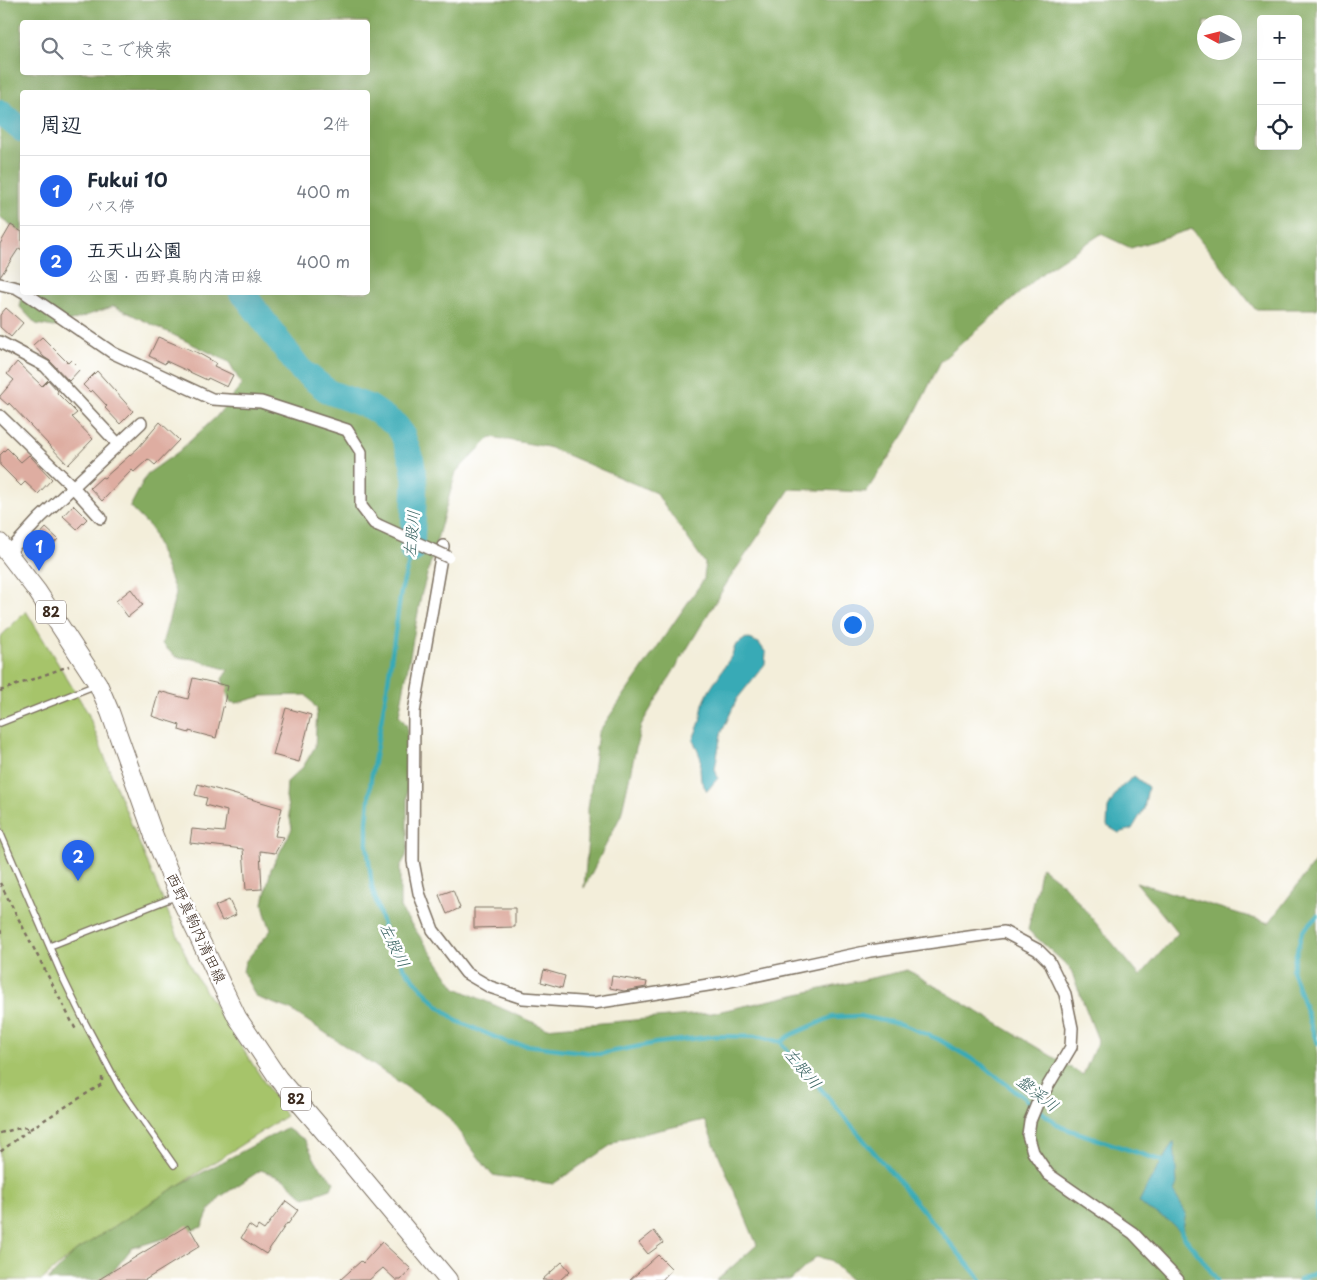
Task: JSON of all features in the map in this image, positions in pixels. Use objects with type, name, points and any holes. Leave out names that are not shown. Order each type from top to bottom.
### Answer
[{"type":"main road","name":"西野真駒内清田線","points":[[4,548],[37,591],[98,684],[110,712],[154,836],[179,896],[237,1017],[278,1078],[448,1280]]},
{"type":"street","points":[[0,284],[20,289]]},
{"type":"street","points":[[28,295],[113,353],[212,399],[261,402],[347,430],[361,452],[361,506],[374,523],[446,552],[414,712],[413,861],[419,893],[433,930],[466,973],[490,987],[523,998],[594,1003],[721,983],[870,951],[1004,932],[1038,950],[1049,961],[1065,994],[1072,1028],[1071,1047],[1037,1104],[1030,1122],[1028,1135],[1033,1152],[1048,1174],[1133,1233],[1178,1280]]},
{"type":"street","points":[[0,342],[45,366],[118,444]]},
{"type":"street","points":[[0,416],[73,487],[101,518]]},
{"type":"street","points":[[4,548],[40,518],[141,422]]},
{"type":"lane","points":[[0,724],[98,684]]},
{"type":"lane","points":[[0,832],[63,978],[82,1017],[120,1088],[174,1164]]},
{"type":"lane","points":[[50,946],[179,896]]},
{"type":"path","points":[[0,691],[69,666]]},
{"type":"path","points":[[0,883],[76,1030]]},
{"type":"path","points":[[0,1152],[30,1129],[102,1084],[103,1077],[98,1069]]},
{"type":"path","points":[[0,1133],[22,1127],[30,1129]]},
{"type":"green space","points":[[0,0],[1317,0],[1317,309],[1255,309],[1192,229],[1131,248],[1101,234],[1046,270],[941,361],[907,430],[866,492],[790,489],[728,581],[641,725],[621,815],[584,888],[588,839],[588,809],[598,733],[704,579],[705,563],[656,493],[548,447],[491,437],[456,472],[421,596],[399,715],[407,726],[408,845],[406,856],[400,867],[400,908],[456,988],[546,1028],[712,1013],[908,970],[1083,1075],[1098,1040],[1070,968],[1028,930],[1041,867],[1064,885],[1140,976],[1178,933],[1136,882],[1269,923],[1317,859],[1317,1280],[851,1280],[830,1260],[816,1257],[791,1280],[717,1280],[757,1245],[704,1120],[620,1139],[553,1184],[492,1175],[444,1112],[291,1010],[256,997],[243,972],[245,962],[271,930],[263,903],[271,869],[292,829],[286,797],[287,782],[303,767],[315,747],[317,709],[306,695],[263,696],[237,703],[230,702],[222,679],[228,670],[194,659],[176,657],[162,644],[176,594],[151,528],[130,507],[147,474],[178,452],[216,417],[242,385],[229,362],[114,306],[54,327],[36,324],[20,307],[22,295],[370,295],[370,90],[20,90],[20,232],[0,217]]},
{"type":"green space","points":[[26,611],[88,713],[118,792],[192,970],[286,1116],[76,1251],[42,1280],[0,1280],[0,637]]},
{"type":"green space","points":[[286,1128],[305,1140],[316,1162],[334,1182],[331,1189],[305,1198],[285,1180],[261,1170],[220,1197],[209,1211],[202,1227],[132,1248],[106,1280],[48,1280],[76,1251],[177,1186]]},
{"type":"water","points":[[746,638],[759,643],[766,653],[765,664],[737,699],[721,734],[715,769],[718,778],[707,791],[701,781],[701,759],[693,739],[700,722],[703,704],[709,691],[732,655],[735,646]]},
{"type":"water","points":[[1134,776],[1148,787],[1144,809],[1132,829],[1119,833],[1107,826],[1108,808],[1118,790]]},
{"type":"water","points":[[1174,1141],[1177,1183],[1174,1193],[1186,1213],[1182,1234],[1168,1220],[1148,1210],[1139,1202]]},
{"type":"building","points":[[11,225],[20,231],[20,249],[0,277],[0,244]]},
{"type":"building","points":[[6,308],[23,323],[11,337],[0,327],[0,315]]},
{"type":"building","points":[[42,337],[68,363],[71,360],[80,369],[69,381],[33,345]]},
{"type":"building","points":[[158,337],[196,352],[216,363],[214,366],[233,375],[227,387],[166,361],[165,364],[149,356]]},
{"type":"building","points":[[17,362],[42,386],[48,380],[58,391],[57,393],[77,413],[72,417],[93,439],[68,465],[9,403],[8,405],[0,398],[14,380],[7,374]]},
{"type":"building","points":[[97,371],[133,411],[120,424],[92,390],[90,392],[83,385]]},
{"type":"building","points":[[160,422],[179,440],[155,465],[148,459],[134,472],[132,470],[102,501],[90,488],[138,448]]},
{"type":"building","points":[[7,448],[21,462],[29,455],[52,479],[38,494],[25,482],[21,486],[0,465],[0,455]]},
{"type":"building","points":[[73,505],[87,519],[77,529],[63,516]]},
{"type":"building","points":[[46,528],[58,539],[48,550],[36,539]]},
{"type":"building","points":[[131,589],[143,605],[128,617],[116,601]]},
{"type":"building","points":[[193,678],[228,686],[216,738],[179,730],[180,725],[152,716],[159,691],[188,699]]},
{"type":"building","points":[[286,708],[311,715],[299,762],[273,755]]},
{"type":"building","points":[[198,784],[282,808],[275,836],[284,837],[275,853],[260,851],[262,889],[246,890],[243,849],[190,843],[192,829],[224,832],[227,811],[205,805],[207,798],[195,795]]},
{"type":"building","points":[[453,890],[460,908],[447,914],[439,895]]},
{"type":"building","points":[[229,900],[236,915],[222,921],[215,906]]},
{"type":"building","points":[[474,908],[515,908],[515,927],[474,928]]},
{"type":"building","points":[[544,970],[565,976],[562,988],[541,982]]},
{"type":"building","points":[[612,976],[647,982],[646,987],[624,991],[610,988]]},
{"type":"building","points":[[286,1201],[298,1210],[266,1254],[241,1238],[249,1225],[256,1230],[258,1226],[264,1230]]},
{"type":"building","points":[[188,1225],[200,1246],[145,1280],[98,1280]]},
{"type":"building","points":[[654,1231],[663,1243],[648,1254],[639,1243]]},
{"type":"building","points":[[382,1242],[411,1269],[401,1280],[396,1280],[383,1268],[369,1280],[340,1280],[361,1261],[363,1263]]},
{"type":"building","points":[[658,1255],[672,1269],[662,1280],[630,1280]]},
{"type":"building","points":[[562,1262],[570,1271],[560,1280],[542,1280]]},
{"type":"waterway","name":"左股川","points":[[0,112],[20,128]]},
{"type":"waterway","name":"左股川","points":[[244,295],[300,369],[329,392],[370,407],[396,425],[402,433],[412,461],[415,480],[412,551]]},
{"type":"waterway","name":"左股川","points":[[412,551],[401,591],[371,779],[367,822],[367,845],[372,887],[386,935],[404,968],[436,1004],[457,1021],[509,1043],[600,1054],[656,1043],[716,1036],[761,1037],[781,1042],[795,1061],[816,1083],[981,1280]]},
{"type":"waterway","name":"盤渓川","points":[[1317,916],[1302,932],[1292,970],[1317,1043]]},
{"type":"waterway","name":"盤渓川","points":[[781,1042],[791,1035],[832,1017],[859,1016],[901,1024],[938,1039],[982,1065],[1061,1127],[1162,1161],[1163,1167]]},
{"type":"waterway","name":"盤渓川","points":[[1300,1280],[1317,1272],[1317,1191]]},
{"type":"waterway","name":"盤渓川","points":[[1181,1230],[1182,1234],[1217,1280]]},
{"type":"place","name":"Fukui 10","points":[[39,571]]},
{"type":"place","name":"五天山公園","points":[[78,881]]}]
